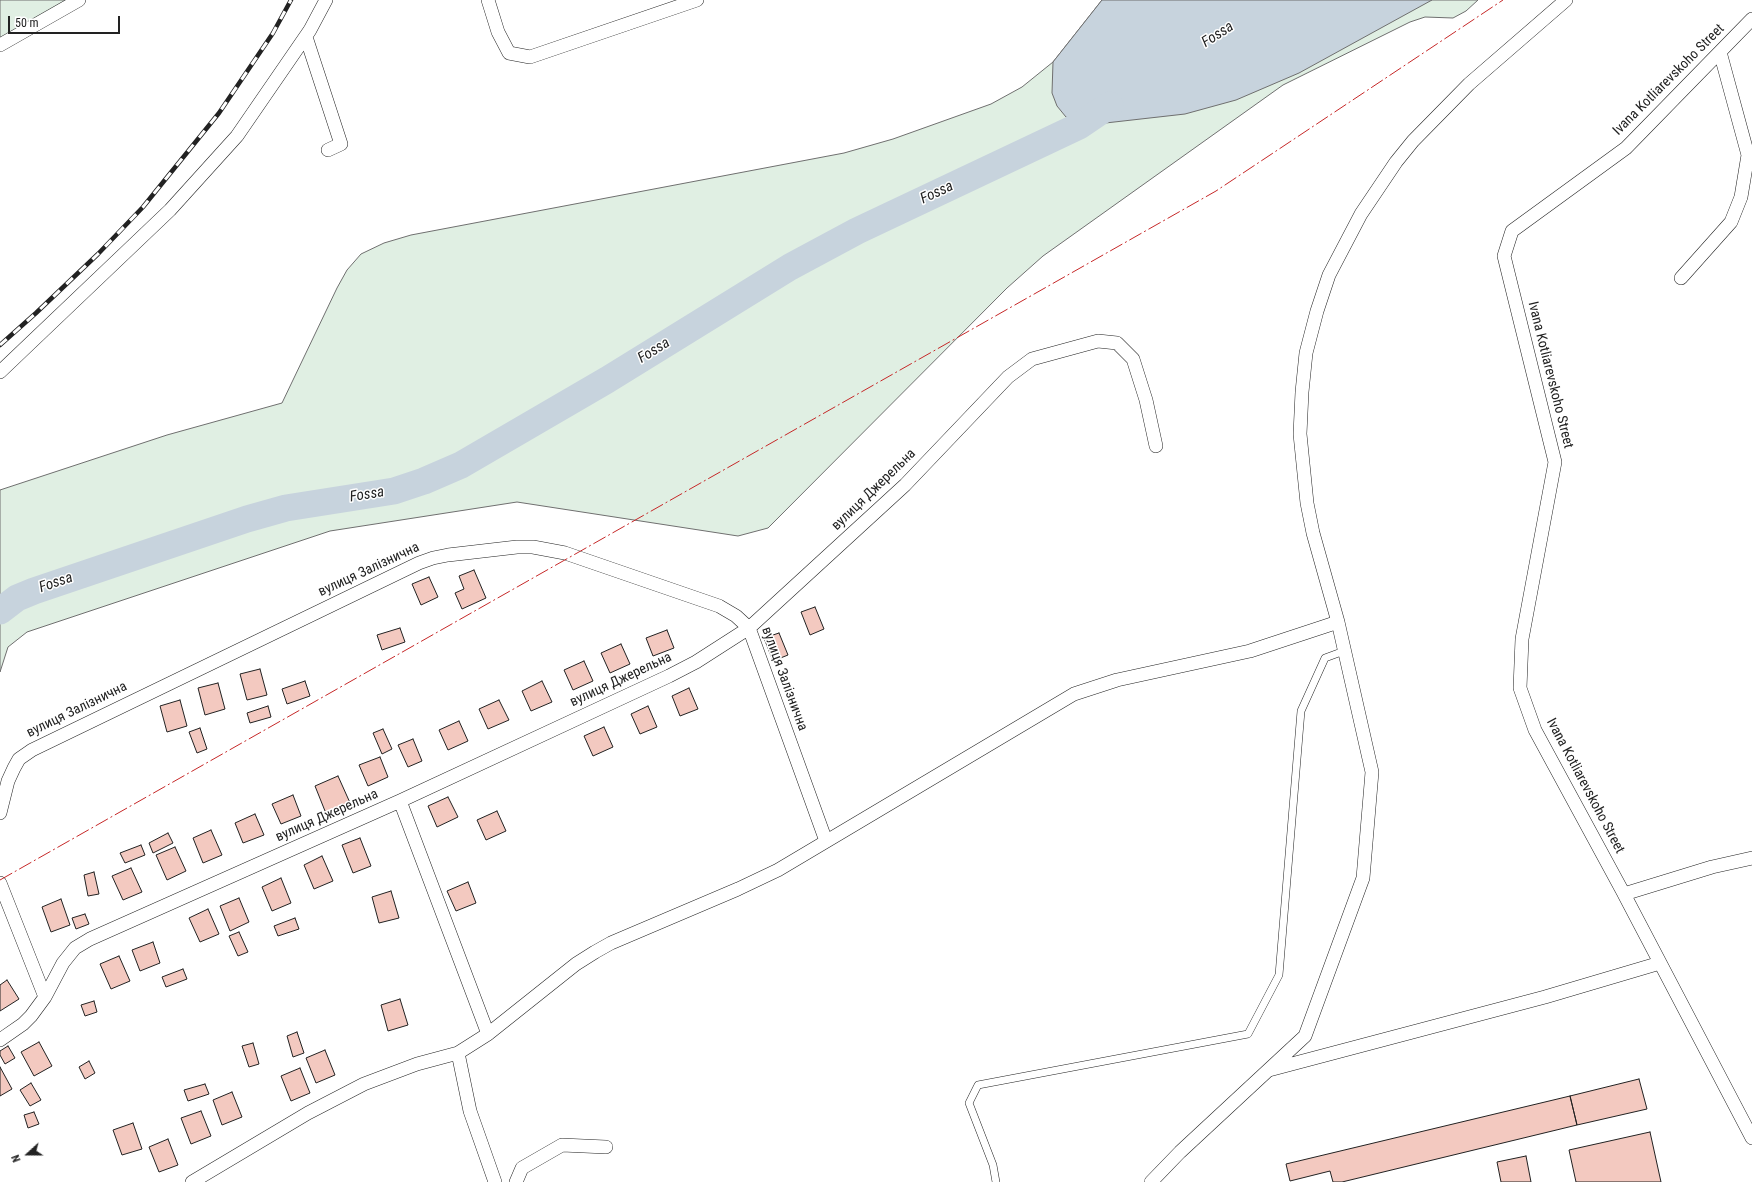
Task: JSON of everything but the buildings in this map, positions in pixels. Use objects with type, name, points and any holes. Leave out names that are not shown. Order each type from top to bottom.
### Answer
[{"type":"street","points":[[0,45],[79,0]]},
{"type":"street","points":[[0,372],[170,210],[237,136],[306,37],[326,0]]},
{"type":"street","points":[[488,0],[498,32],[509,53],[530,57],[697,0]]},
{"type":"street","points":[[1151,1182],[1180,1152],[1305,1036],[1363,878],[1372,772],[1338,622],[1313,533],[1307,503],[1300,434],[1306,353],[1317,311],[1329,275],[1361,214],[1396,162],[1413,141],[1469,84],[1566,0]]},
{"type":"street","name":"Ivana Kotliarevskoho Street","points":[[1752,19],[1626,148],[1512,231],[1504,256],[1555,462],[1522,639],[1520,688],[1535,730],[1624,894],[1752,1138]]},
{"type":"street","points":[[306,37],[341,144],[328,150]]},
{"type":"street","points":[[1681,278],[1731,222],[1746,198],[1748,155],[1720,52]]},
{"type":"street","name":"вулиця Джерельна","points":[[0,1040],[23,1024],[45,998],[62,963],[75,948],[82,943],[400,801],[683,669],[749,628],[905,485],[1008,377],[1032,359],[1098,340],[1117,343],[1132,359],[1146,400],[1156,446]]},
{"type":"street","name":"вулиця Залізнична","points":[[0,813],[8,781],[14,768],[20,759],[32,750],[399,572],[433,558],[517,547],[550,549],[565,553],[718,606],[736,616],[749,628],[826,841]]},
{"type":"street","points":[[192,1182],[314,1110],[358,1087],[417,1064],[458,1053],[488,1034],[576,964],[612,943],[758,880],[1074,694],[1117,680],[1250,652],[1338,622]]},
{"type":"street","points":[[400,801],[488,1034]]},
{"type":"street","points":[[1624,894],[1712,867],[1752,858]]},
{"type":"street","points":[[0,883],[45,998]]},
{"type":"street","points":[[1268,1070],[1546,998],[1660,963]]},
{"type":"street","points":[[458,1053],[470,1111],[495,1182]]},
{"type":"street","points":[[516,1182],[522,1168],[562,1145],[606,1147]]},
{"type":"lane","points":[[996,1182],[993,1165],[969,1103],[978,1085],[1248,1034],[1279,975],[1301,711],[1325,658],[1344,651]]},
{"type":"green space","points":[[0,0],[79,0],[0,45]]},
{"type":"green space","points":[[1102,0],[1478,0],[1466,11],[1453,18],[1425,17],[1410,22],[1283,85],[1043,256],[1007,288],[768,528],[738,536],[517,502],[330,531],[27,632],[8,647],[0,672],[0,490],[167,435],[282,403],[337,288],[347,270],[361,254],[384,243],[411,235],[844,153],[893,139],[991,104],[1022,87],[1053,62]]},
{"type":"water","points":[[1102,0],[1432,0],[1299,73],[1236,100],[1185,114],[1079,126],[1066,117],[1057,106],[1052,93],[1053,62]]},
{"type":"waterway","name":"Fossa","points":[[0,611],[17,598],[34,591],[247,519],[286,508],[394,491],[424,481],[461,465],[607,380],[790,267],[857,231],[1079,126],[1110,105]]},
{"type":"railway","points":[[0,345],[98,254],[143,207],[219,113],[273,33],[291,0]]},
{"type":"power","points":[[0,880],[1216,191],[1503,0]]}]
